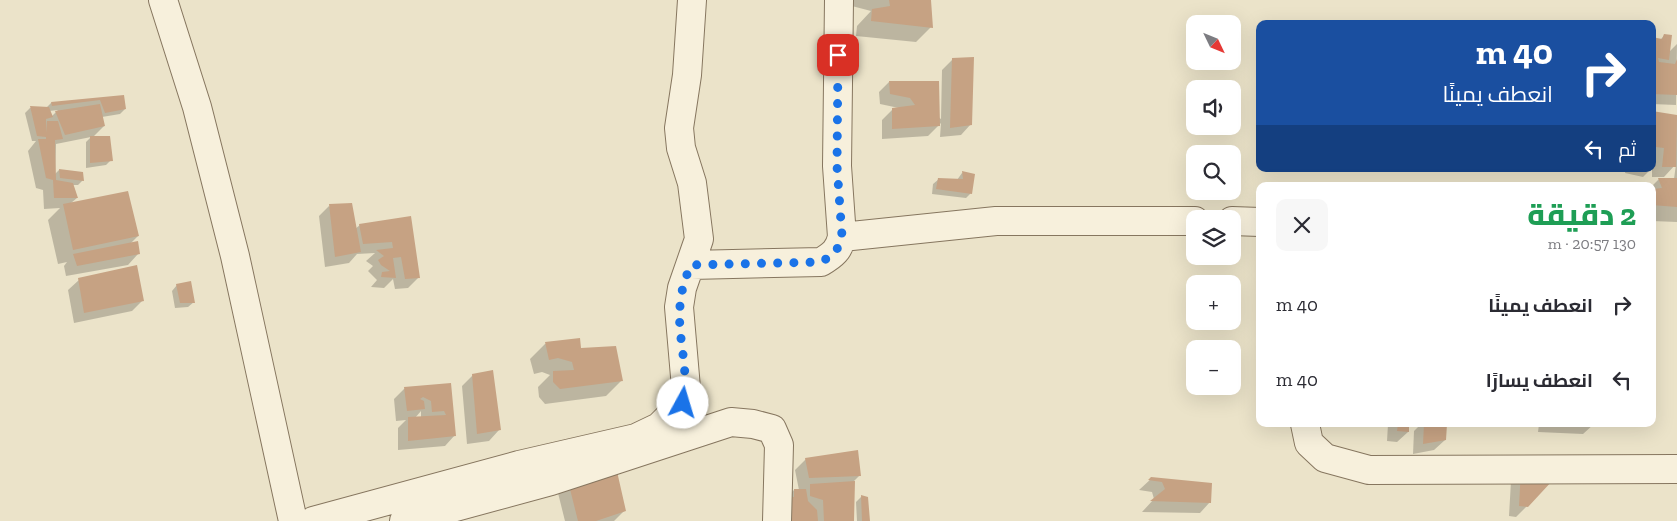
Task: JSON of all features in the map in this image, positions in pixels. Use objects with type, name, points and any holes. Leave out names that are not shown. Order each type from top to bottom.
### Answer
[{"type":"street","points":[[163,0],[197,107],[235,256],[293,521]]},
{"type":"street","points":[[313,521],[519,465],[636,438],[660,427],[683,403],[686,388],[679,308],[682,288],[699,239],[692,184],[681,148],[679,128],[687,75],[692,0]]},
{"type":"street","points":[[691,265],[821,262],[833,256],[840,246],[842,236],[837,166],[839,0]]},
{"type":"street","points":[[842,236],[996,221],[1186,220]]},
{"type":"street","points":[[1241,221],[1256,222]]},
{"type":"street","points":[[404,521],[551,481],[731,422],[753,424],[772,429],[779,445],[777,521]]},
{"type":"street","points":[[1306,427],[1309,444],[1325,458],[1369,470],[1677,470]]},
{"type":"building","points":[[889,0],[931,0],[933,28],[871,21],[872,9],[890,6]]},
{"type":"building","points":[[1664,34],[1672,35],[1669,60],[1658,58],[1659,62],[1675,64],[1677,59],[1677,95],[1656,94],[1656,38],[1662,39]]},
{"type":"building","points":[[974,57],[972,125],[950,128],[952,58]]},
{"type":"building","points":[[889,81],[939,81],[940,126],[892,129],[892,108],[915,105],[910,98],[890,94]]},
{"type":"building","points":[[124,95],[126,109],[105,113],[100,100],[52,106],[51,102]]},
{"type":"building","points":[[100,104],[105,126],[65,135],[55,111]]},
{"type":"building","points":[[30,106],[49,107],[53,117],[46,119],[46,133],[47,121],[58,121],[63,139],[55,140],[56,180],[73,183],[78,198],[54,198],[53,180],[46,178],[38,139],[46,139],[46,137],[37,136]]},
{"type":"building","points":[[1656,112],[1677,115],[1676,167],[1662,167],[1664,148],[1656,147]]},
{"type":"building","points":[[90,136],[110,136],[113,161],[90,163]]},
{"type":"building","points":[[59,169],[83,172],[84,181],[60,178]]},
{"type":"building","points":[[962,171],[975,174],[972,194],[936,189],[938,178],[963,179]]},
{"type":"building","points":[[1658,178],[1677,178],[1677,207],[1656,205],[1656,189],[1662,188]]},
{"type":"building","points":[[128,191],[139,236],[73,250],[63,204]]},
{"type":"building","points":[[352,203],[361,252],[335,257],[329,204]]},
{"type":"building","points":[[411,216],[420,278],[405,279],[401,257],[393,258],[396,278],[381,277],[382,272],[390,271],[381,265],[378,260],[384,256],[376,250],[393,248],[392,242],[363,244],[359,224]]},
{"type":"building","points":[[138,241],[140,254],[77,266],[73,254]]},
{"type":"building","points":[[137,265],[144,301],[84,313],[78,278]]},
{"type":"building","points":[[191,281],[195,303],[180,303],[176,284]]},
{"type":"building","points":[[580,338],[581,348],[616,346],[623,381],[560,389],[553,382],[553,371],[574,370],[572,362],[558,358],[549,360],[545,342]]},
{"type":"building","points":[[493,370],[501,430],[477,434],[472,374]]},
{"type":"building","points":[[451,383],[456,436],[408,441],[408,417],[446,415],[444,411],[432,412],[431,401],[423,397],[420,399],[424,401],[425,409],[407,411],[404,387]]},
{"type":"building","points":[[1398,427],[1409,427],[1409,432],[1397,431]]},
{"type":"building","points":[[1424,427],[1447,427],[1446,440],[1423,444]]},
{"type":"building","points":[[858,450],[861,476],[809,478],[805,458]]},
{"type":"building","points":[[616,467],[626,511],[596,521],[578,521],[568,481]]},
{"type":"building","points":[[1521,469],[1553,480],[1528,507],[1519,506]]},
{"type":"building","points":[[1151,477],[1212,483],[1211,503],[1150,501],[1165,489],[1162,482],[1148,480]]},
{"type":"building","points":[[855,481],[854,521],[824,521],[823,500],[810,496],[810,484]]},
{"type":"building","points":[[794,489],[806,489],[808,501],[817,510],[818,521],[791,521],[787,518],[786,496],[794,497]]},
{"type":"building","points":[[861,495],[868,497],[870,521],[862,521]]},
{"type":"route","points":[[683,403],[686,388],[679,308],[682,288],[691,265],[821,262],[833,256],[840,246],[842,236],[837,166],[838,55]]}]
